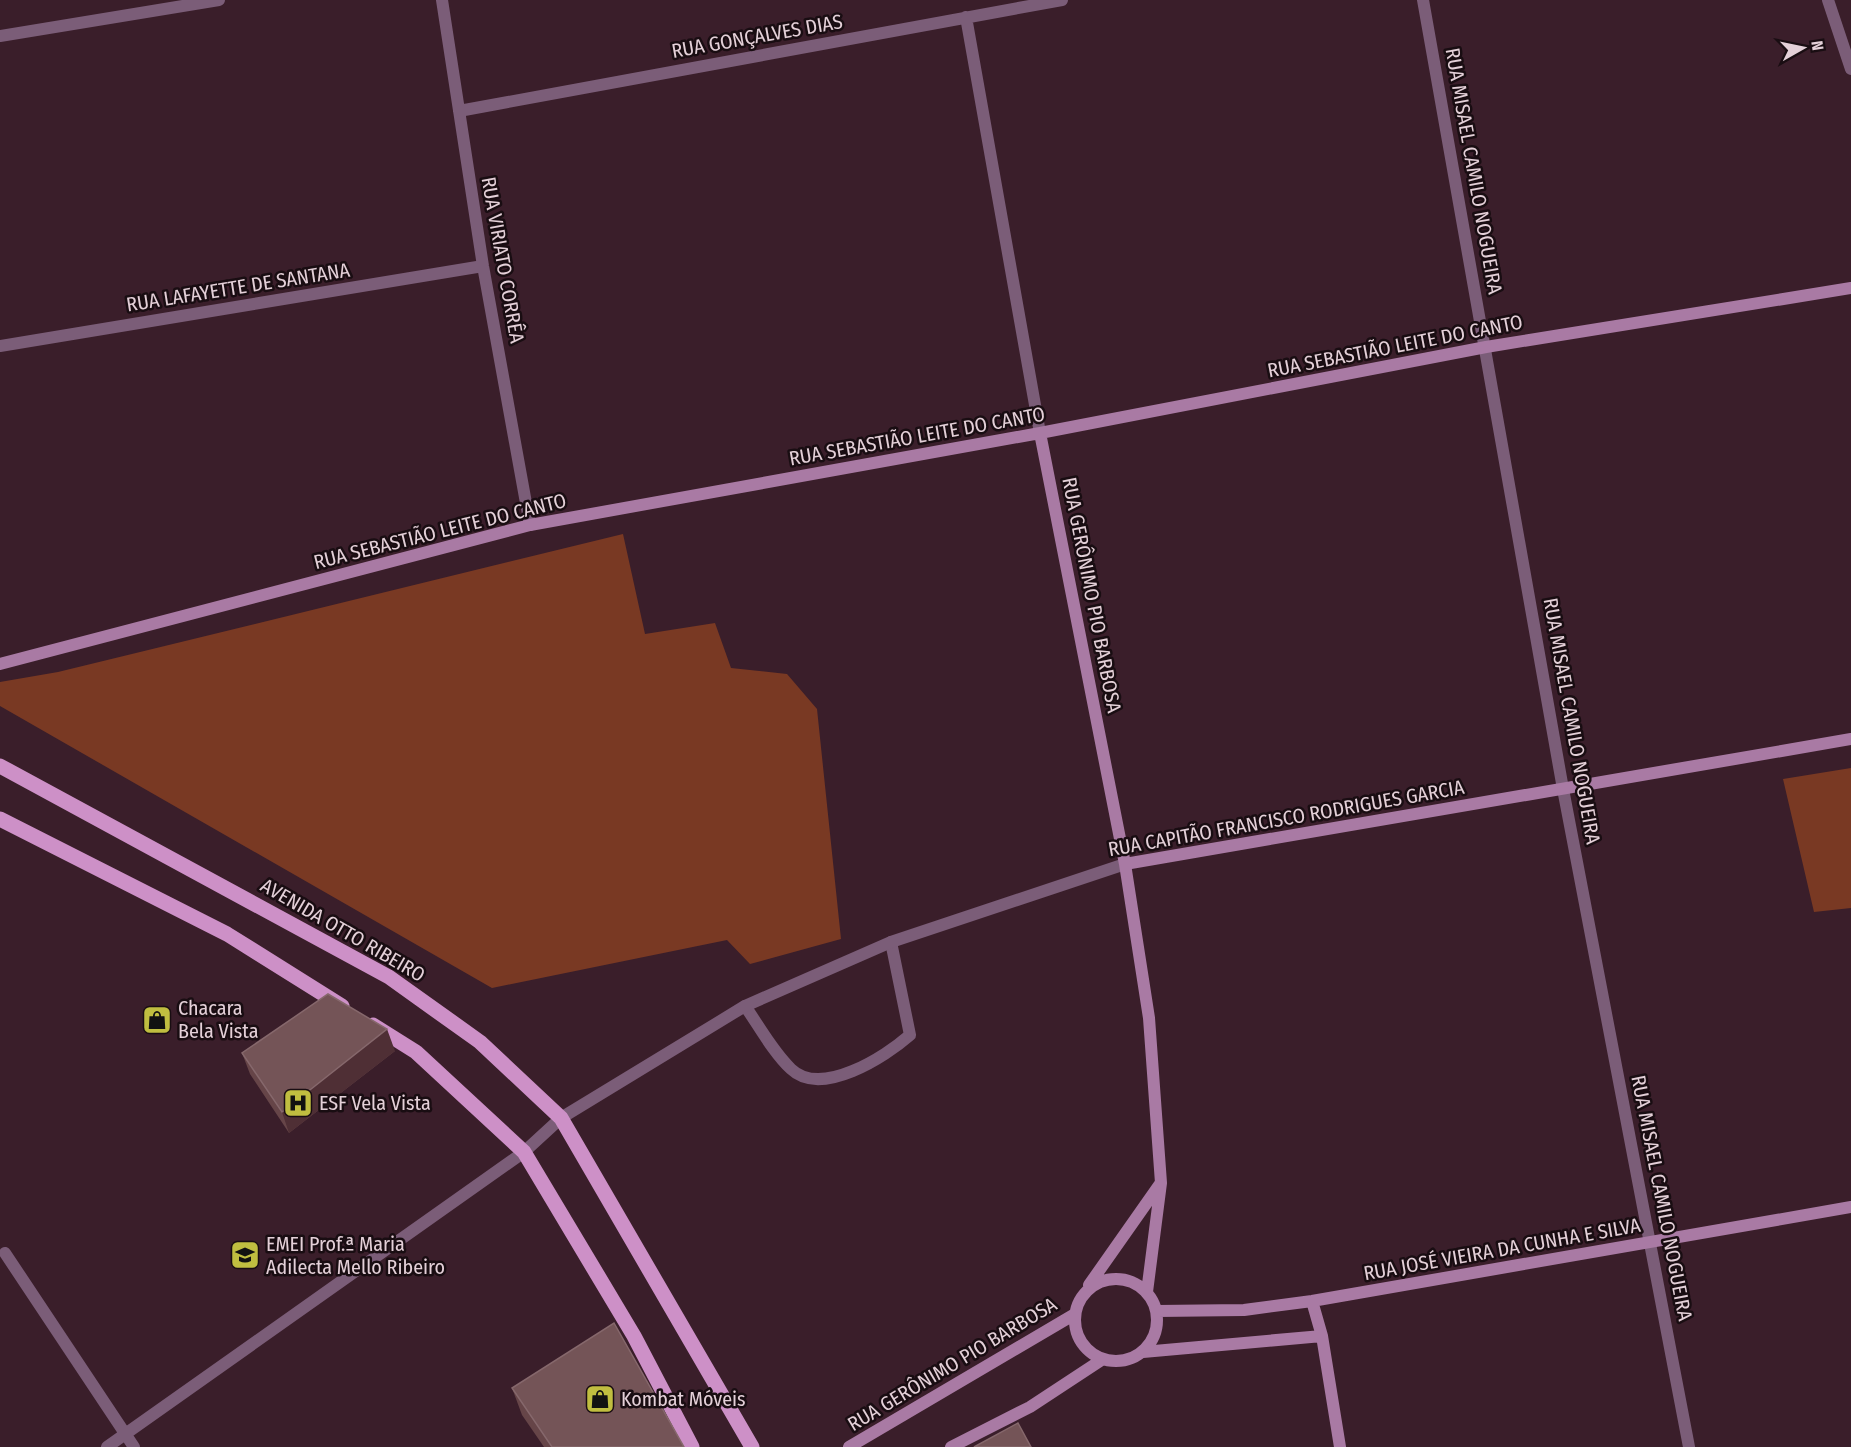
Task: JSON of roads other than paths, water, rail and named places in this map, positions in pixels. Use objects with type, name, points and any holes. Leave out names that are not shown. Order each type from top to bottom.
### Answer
[{"type":"main road","name":"AVENIDA OTTO RIBEIRO","points":[[0,766],[389,977],[480,1042],[561,1118],[752,1447]]},
{"type":"main road","points":[[0,819],[227,934],[416,1052],[524,1152],[634,1335],[692,1447]]},
{"type":"street","points":[[0,36],[219,0]]},
{"type":"street","name":"RUA VIRIATO CORRÊA","points":[[442,0],[483,266],[530,525]]},
{"type":"street","name":"RUA GONÇALVES DIAS","points":[[459,111],[1062,0]]},
{"type":"street","name":"RUA MISAEL CAMILO NOGUEIRA","points":[[1423,0],[1563,789],[1689,1447]]},
{"type":"street","points":[[1828,0],[1851,69]]},
{"type":"street","name":"RUA GERÔNIMO PIO BARBOSA","points":[[966,17],[1040,434],[1125,864],[1149,1018],[1161,1183],[1147,1292]]},
{"type":"street","name":"RUA LAFAYETTE DE SANTANA","points":[[0,346],[483,266]]},
{"type":"street","name":"RUA SEBASTIÃO LEITE DO CANTO","points":[[0,664],[530,525],[1040,434],[1486,347],[1851,288]]},
{"type":"street","name":"RUA CAPITÃO FRANCISCO RODRIGUES GARCIA","points":[[107,1447],[524,1152],[561,1118],[745,1006],[891,942],[1125,864],[1851,739]]},
{"type":"street","points":[[745,1006],[792,1071],[813,1080],[834,1078],[890,1053],[910,1035],[891,942]]},
{"type":"street","points":[[1161,1183],[1086,1290],[1075,1314],[1077,1333],[1087,1350],[1103,1359],[1117,1362],[1131,1359],[1143,1352],[1322,1336]]},
{"type":"street","name":"RUA JOSÉ VIEIRA DA CUNHA E SILVA","points":[[1157,1311],[1244,1310],[1312,1301],[1851,1207]]},
{"type":"street","points":[[5,1253],[134,1447]]},
{"type":"street","points":[[1086,1290],[1106,1279],[1129,1280],[1147,1292],[1157,1311],[1156,1333],[1143,1352]]},
{"type":"street","points":[[1312,1301],[1322,1336],[1340,1447]]},
{"type":"street","name":"RUA GERÔNIMO PIO BARBOSA","points":[[849,1447],[1075,1314]]},
{"type":"street","points":[[951,1447],[1030,1407],[1103,1359]]},
{"type":"place","name":"Chacara Bela Vista","points":[[157,1020]]},
{"type":"place","name":"ESF Vela Vista","points":[[298,1103]]},
{"type":"place","name":"EMEI Prof.ª Maria Adilecta Mello Ribeiro","points":[[245,1255]]},
{"type":"place","name":"Kombat Móveis","points":[[600,1399]]}]
